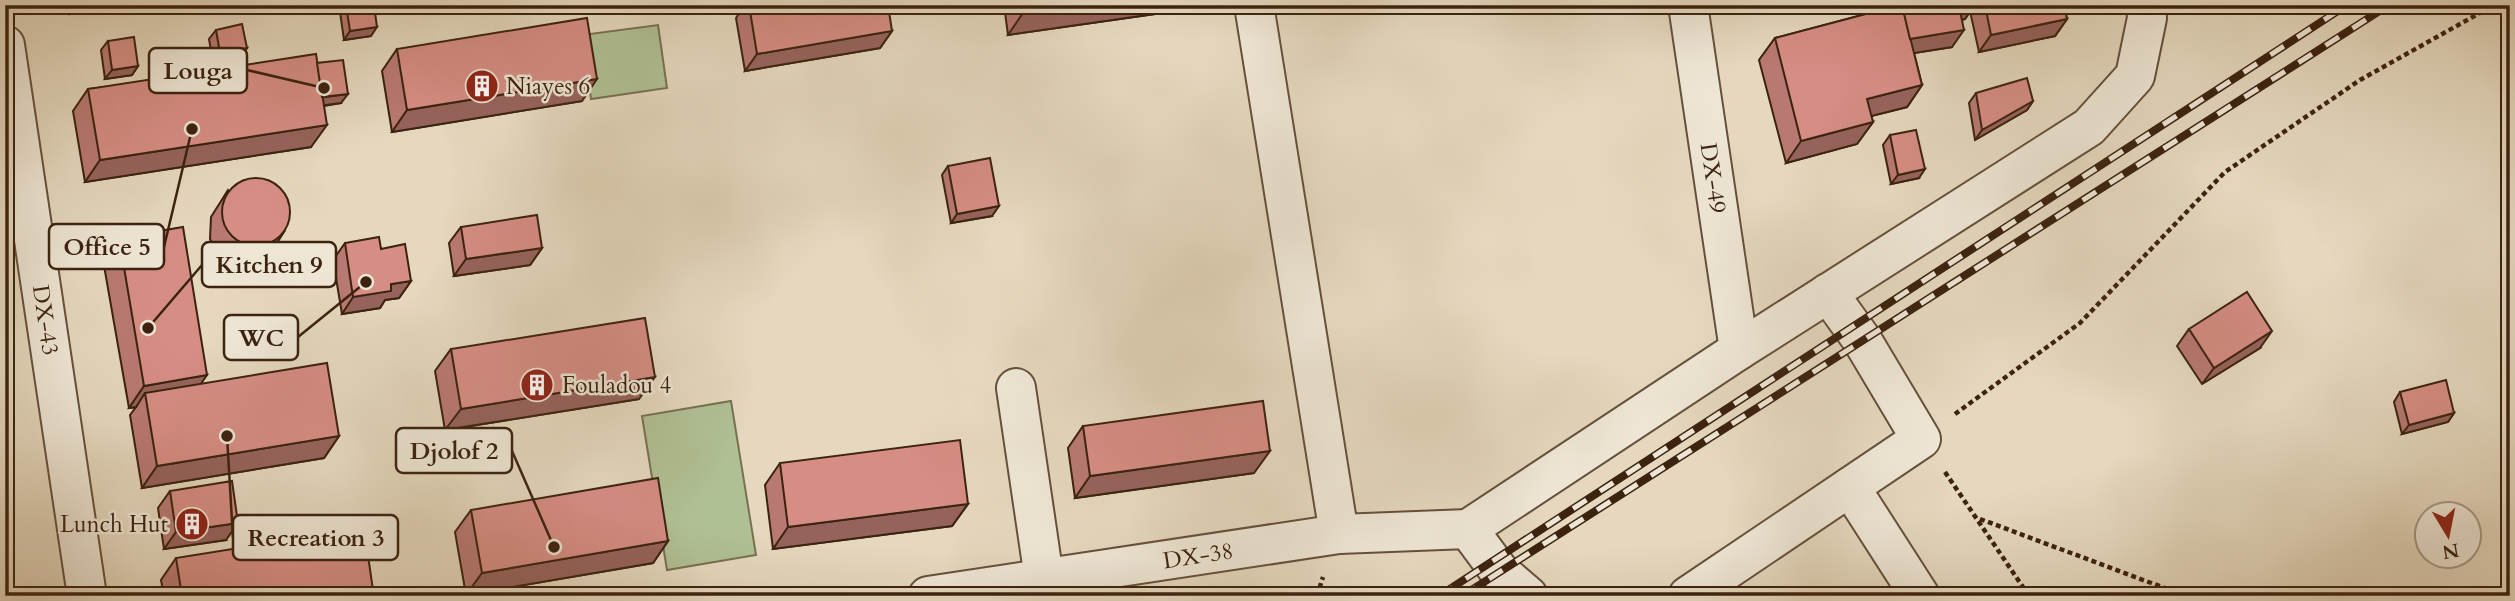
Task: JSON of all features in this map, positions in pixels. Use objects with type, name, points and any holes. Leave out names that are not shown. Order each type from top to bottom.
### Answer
[{"type":"street","points":[[1254,5],[1339,534]]},
{"type":"street","name":"DX-49","points":[[1688,5],[1739,350]]},
{"type":"street","points":[[1528,596],[1499,571],[1468,529],[1739,350],[2089,127],[2135,76],[2147,18],[2146,5]]},
{"type":"street","name":"DX-43","points":[[5,45],[87,596]]},
{"type":"street","points":[[1688,596],[1921,439],[1862,340],[1828,293]]},
{"type":"street","points":[[1016,388],[1044,578]]},
{"type":"street","points":[[1850,486],[1920,596]]},
{"type":"street","name":"DX-38","points":[[928,596],[1339,534],[1468,529]]},
{"type":"path","points":[[2029,596],[1978,518],[1921,439],[2080,323],[2225,172],[2360,80],[2494,5]]},
{"type":"path","points":[[1978,518],[2186,596]]},
{"type":"green space","points":[[658,25],[667,88],[591,99],[582,35]]},
{"type":"green space","points":[[731,401],[756,555],[667,570],[642,416]]},
{"type":"building","points":[[346,5],[374,5],[377,27],[350,31]]},
{"type":"building","points":[[749,5],[888,5],[892,31],[757,54]]},
{"type":"building","points":[[1022,5],[1079,5],[1023,13]]},
{"type":"building","points":[[1902,5],[1922,85],[1867,99],[1873,122],[1801,141],[1775,38]]},
{"type":"building","points":[[1902,5],[1961,5],[1959,6],[1964,30],[1910,39]]},
{"type":"building","points":[[1985,5],[2064,5],[2067,19],[1991,35]]},
{"type":"building","name":"Niayes 6","points":[[587,18],[597,79],[407,110],[397,49]]},
{"type":"building","points":[[242,24],[247,48],[220,53],[216,30]]},
{"type":"building","points":[[134,37],[138,66],[112,70],[108,41]]},
{"type":"building","points":[[316,54],[327,125],[100,160],[88,89]]},
{"type":"building","points":[[343,60],[348,94],[322,97],[317,63]]},
{"type":"building","points":[[2027,78],[2033,101],[1982,130],[1976,93]]},
{"type":"building","points":[[1916,130],[1925,169],[1898,175],[1890,135]]},
{"type":"building","points":[[990,158],[999,206],[957,214],[948,166]]},
{"type":"building","points":[[249,178],[263,178],[275,183],[285,193],[290,212],[285,231],[275,241],[263,246],[249,246],[237,241],[227,231],[222,219],[222,205],[227,193],[237,183]]},
{"type":"building","points":[[537,215],[542,248],[466,259],[461,227]]},
{"type":"building","points":[[183,227],[207,375],[144,386],[119,238]]},
{"type":"building","points":[[379,237],[381,249],[405,244],[411,281],[391,284],[391,291],[353,297],[345,243]]},
{"type":"building","points":[[2247,292],[2272,331],[2214,368],[2189,329]]},
{"type":"building","name":"Fouladou 4","points":[[645,318],[655,377],[461,409],[451,349]]},
{"type":"building","points":[[327,363],[339,436],[157,466],[145,393]]},
{"type":"building","points":[[2446,380],[2454,413],[2409,425],[2400,392]]},
{"type":"building","points":[[1263,401],[1270,451],[1090,476],[1083,426]]},
{"type":"building","points":[[960,440],[968,504],[788,527],[780,463]]},
{"type":"building","points":[[658,478],[668,541],[482,573],[471,510]]},
{"type":"building","points":[[232,481],[238,523],[176,532],[170,491]]},
{"type":"building","points":[[364,528],[373,590],[336,596],[182,596],[176,558]]},
{"type":"railway","points":[[1439,596],[2347,5]]},
{"type":"railway","points":[[1462,596],[2389,5]]},
{"type":"place","name":"Niayes 6","points":[[482,86]]},
{"type":"place","name":"Louga","points":[[324,88]]},
{"type":"place","name":"Office 5","points":[[192,129]]},
{"type":"place","name":"WC","points":[[366,282]]},
{"type":"place","name":"Kitchen 9","points":[[148,328]]},
{"type":"place","name":"Fouladou 4","points":[[537,385]]},
{"type":"place","name":"Recreation 3","points":[[227,436]]},
{"type":"place","name":"Lunch Hut","points":[[192,524]]},
{"type":"place","name":"Djolof 2","points":[[554,547]]}]
